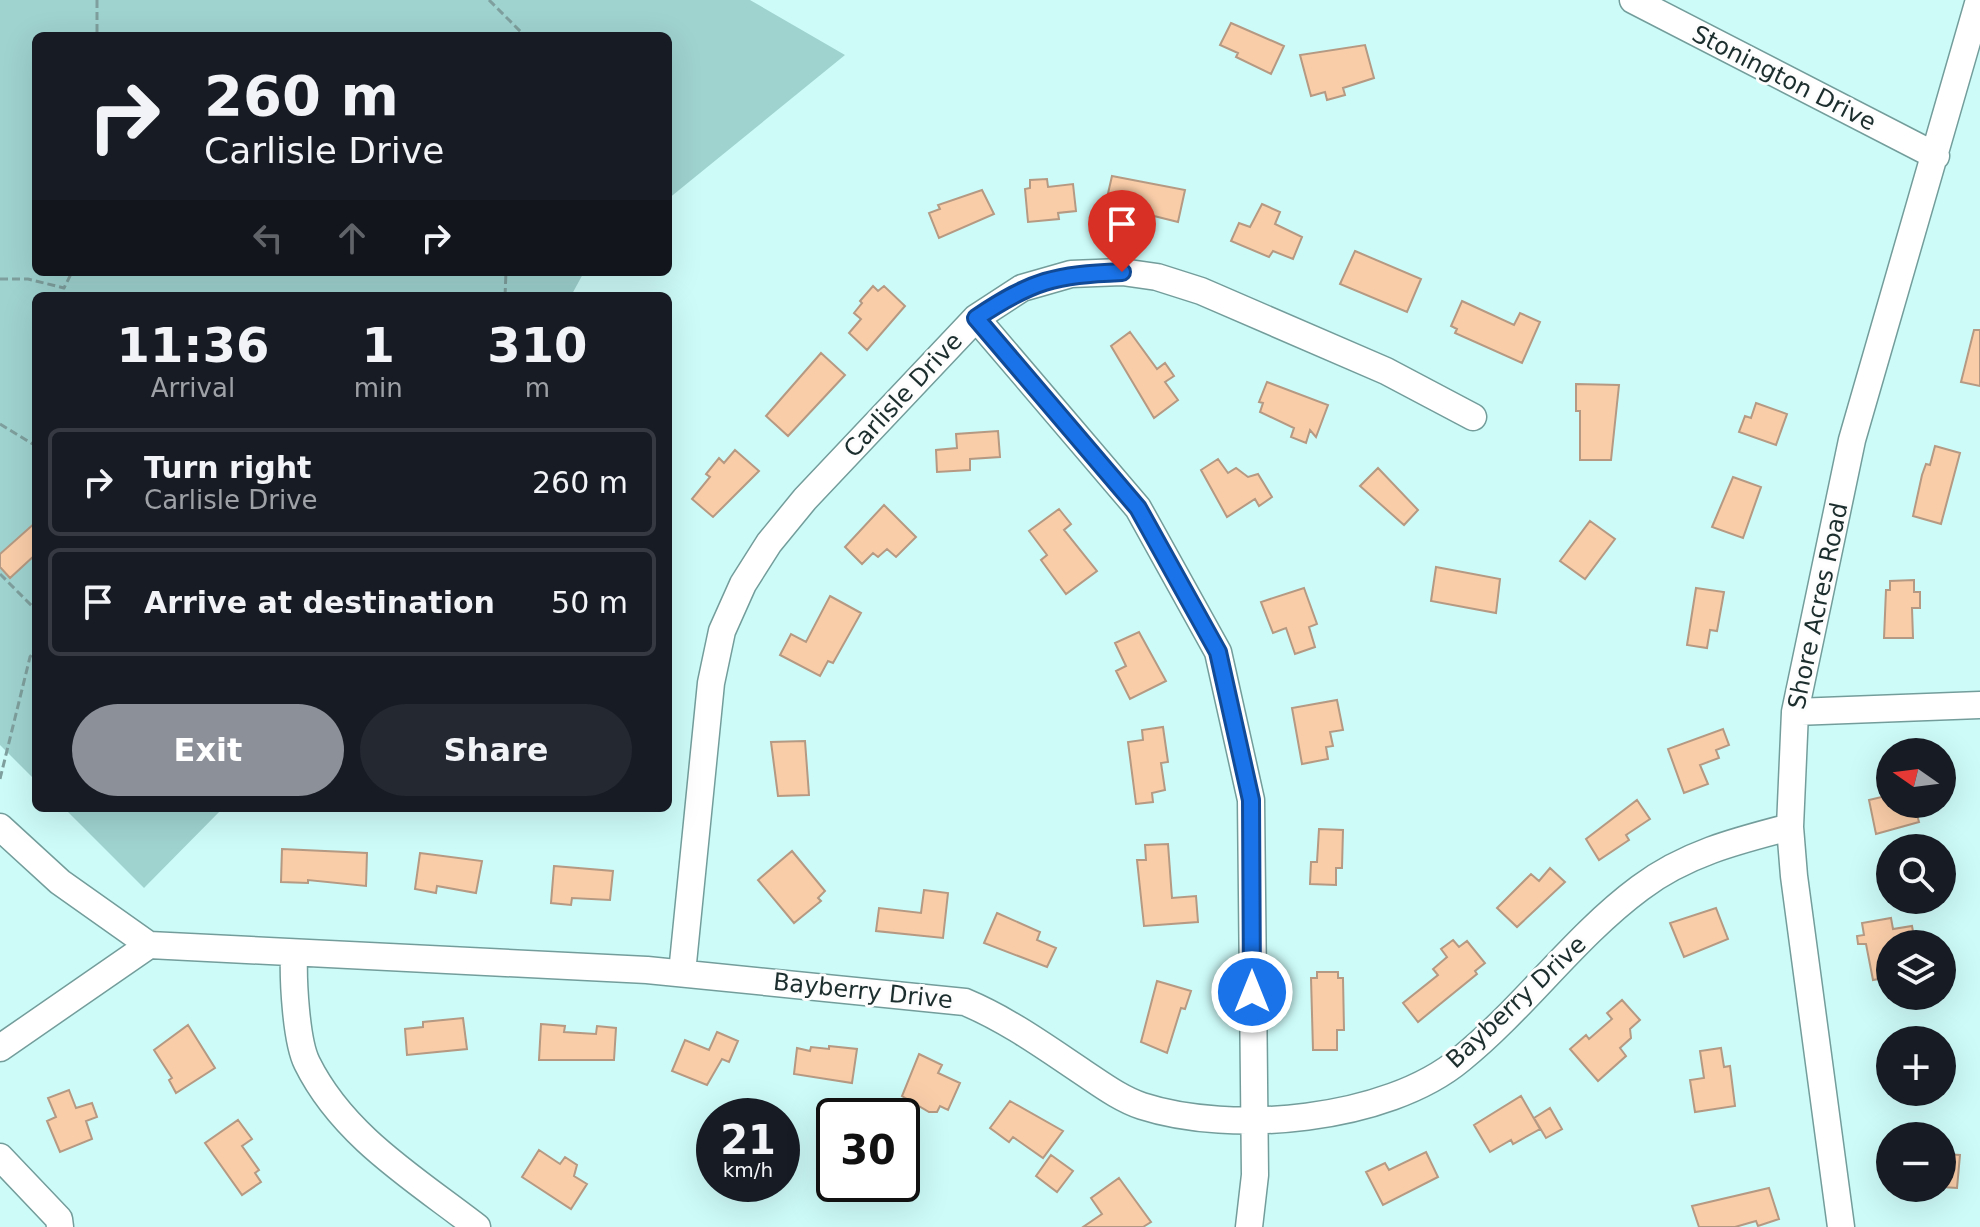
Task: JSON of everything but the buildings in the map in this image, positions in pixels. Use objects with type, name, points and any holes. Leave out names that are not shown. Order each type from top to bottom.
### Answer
[{"type":"street","name":"Stonington Drive","points":[[1633,0],[1936,156]]},
{"type":"street","name":"Shore Acres Road","points":[[1841,1227],[1790,827],[1795,712],[1852,440],[1979,0]]},
{"type":"street","name":"Carlisle Drive","points":[[682,973],[711,683],[722,631],[743,584],[796,510],[976,318],[1022,288],[1071,274],[1122,272],[1157,277],[1201,291],[1386,371],[1473,417]]},
{"type":"street","points":[[976,318],[1138,508],[1218,652],[1251,800],[1255,1175],[1249,1227]]},
{"type":"street","points":[[1795,712],[1980,705]]},
{"type":"street","points":[[0,827],[60,882],[149,945],[0,1048]]},
{"type":"street","name":"Bayberry Drive","points":[[149,945],[682,973],[965,1002],[995,1014],[1117,1094],[1139,1105],[1182,1115],[1253,1120],[1341,1110],[1421,1084],[1458,1062],[1486,1038],[1641,887],[1677,864],[1713,847],[1790,827]]},
{"type":"street","points":[[294,955],[293,985],[306,1062],[359,1137],[477,1227]]},
{"type":"street","points":[[0,1157],[59,1219],[60,1227]]},
{"type":"path","points":[[97,0],[97,32]]},
{"type":"path","points":[[489,0],[521,32]]},
{"type":"path","points":[[0,279],[28,279],[64,288],[70,276]]},
{"type":"path","points":[[0,424],[32,444]]},
{"type":"path","points":[[0,574],[32,606]]},
{"type":"path","points":[[0,779],[32,654]]},
{"type":"shaded area","points":[[0,0],[750,0],[845,55],[672,196],[672,32],[32,32],[32,276],[582,276],[573,292],[32,292],[32,777],[0,745]]},
{"type":"shaded area","points":[[68,812],[219,812],[144,888]]},
{"type":"route","points":[[1122,272],[1071,274],[1022,288],[976,318],[1138,508],[1218,652],[1251,800],[1252,992]]}]
